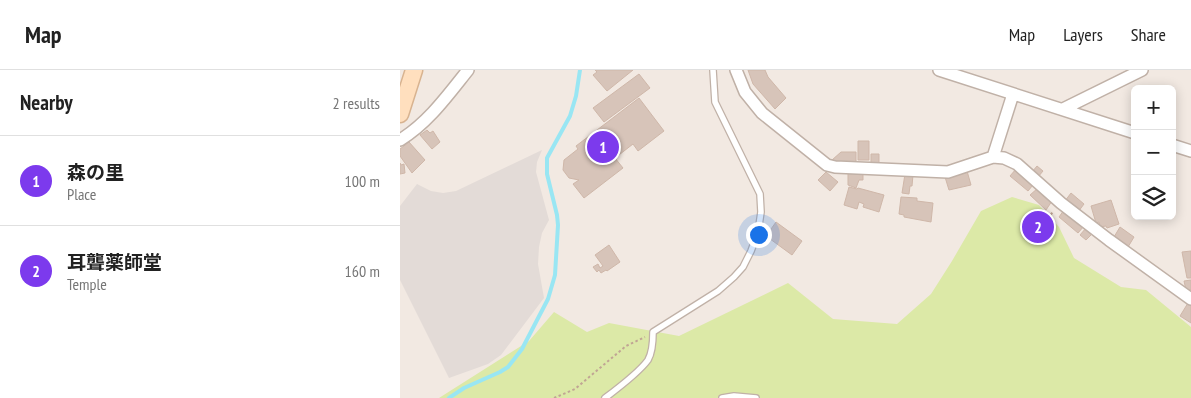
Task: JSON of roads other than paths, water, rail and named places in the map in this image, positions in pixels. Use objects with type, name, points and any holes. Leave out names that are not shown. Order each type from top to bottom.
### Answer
[{"type":"street","points":[[400,114],[414,70]]},
{"type":"street","points":[[400,140],[441,104],[468,70]]},
{"type":"street","points":[[736,70],[745,92],[762,113],[827,165],[835,167],[948,172],[993,157],[1004,158],[1017,164],[1061,203],[1102,235],[1191,299]]},
{"type":"street","points":[[939,70],[1131,132]]},
{"type":"street","points":[[1063,109],[1142,70]]},
{"type":"street","points":[[993,157],[1013,94]]},
{"type":"street","points":[[1176,146],[1191,151]]},
{"type":"lane","points":[[606,398],[648,360],[654,332],[718,291],[734,277],[743,267],[758,232],[761,212],[760,194],[716,102],[713,70]]},
{"type":"lane","points":[[722,398],[734,396],[756,398]]},
{"type":"waterway","points":[[449,398],[464,388],[508,367],[522,349],[548,299],[555,275],[558,225],[547,174],[547,158],[570,116],[576,96],[580,70]]},
{"type":"place","name":"森の里","points":[[603,147]]},
{"type":"place","name":"耳聾薬師堂","points":[[1038,227]]}]
